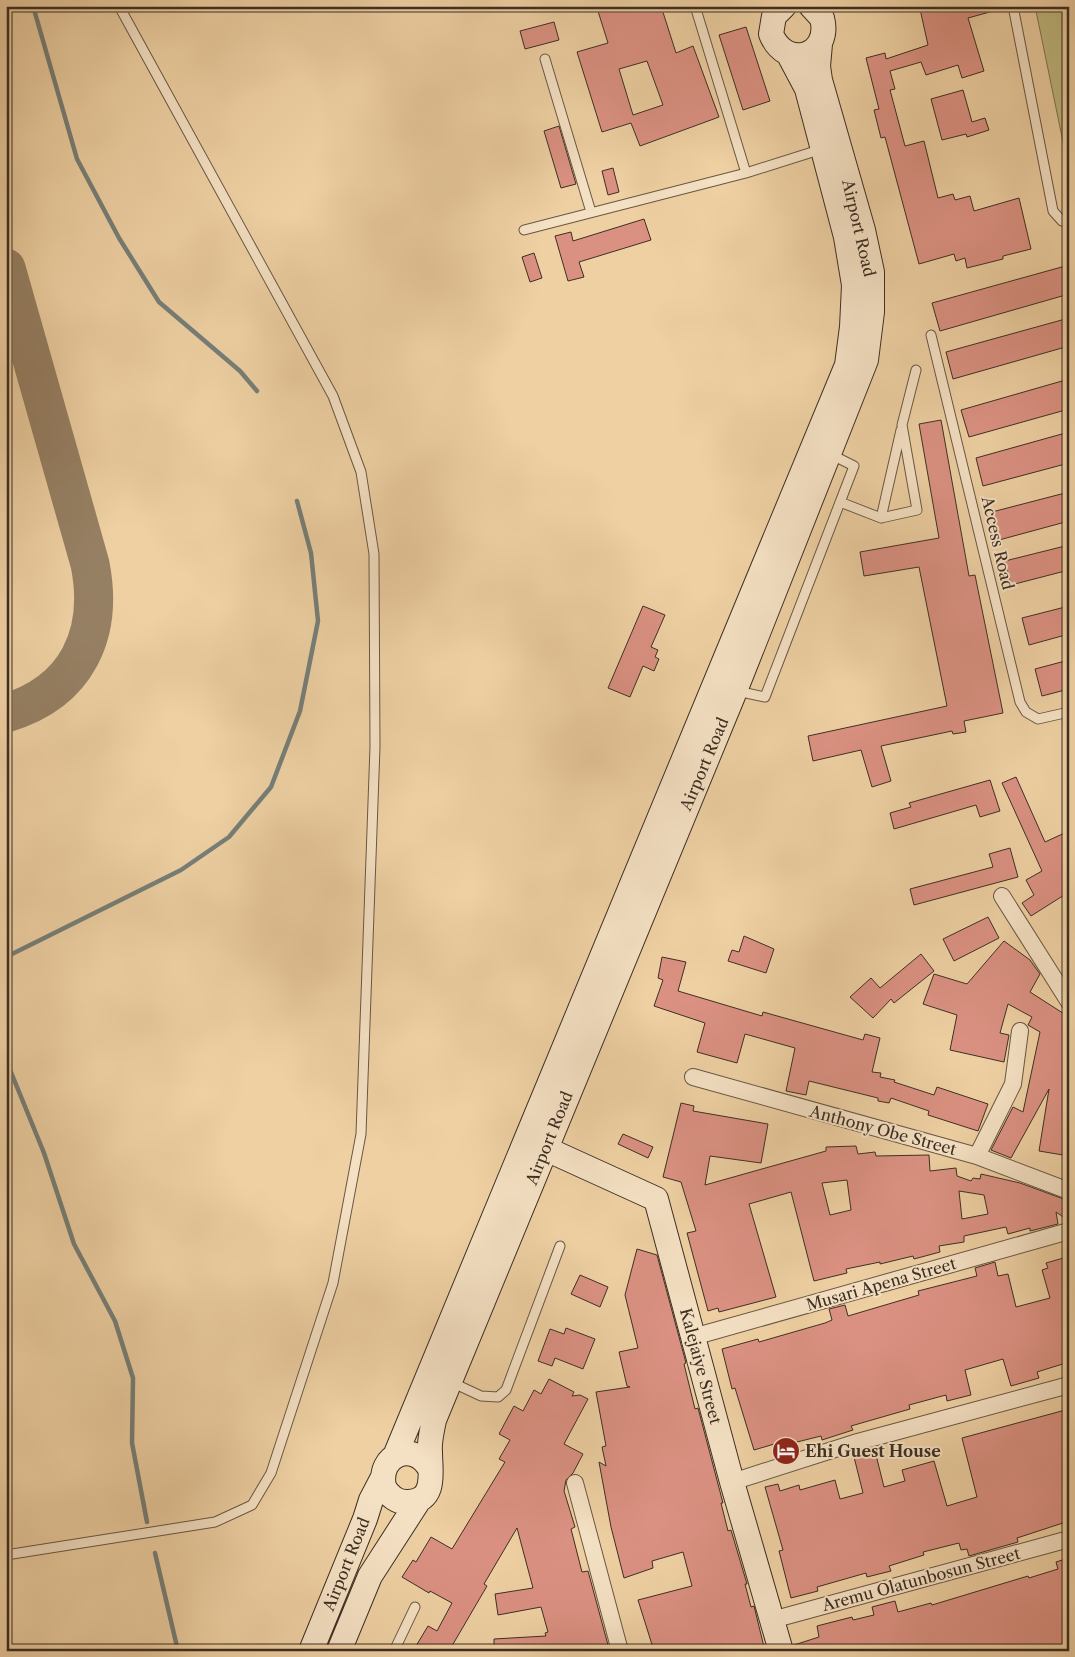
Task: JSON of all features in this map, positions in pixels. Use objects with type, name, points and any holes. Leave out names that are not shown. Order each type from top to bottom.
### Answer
[{"type":"main road","name":"Airport Road","points":[[395,1456],[847,365],[852,327],[854,285],[846,237],[807,89],[790,54],[781,50],[771,34],[776,9]]},
{"type":"main road","name":"Airport Road","points":[[430,1469],[429,1450],[434,1420],[544,1148],[734,691],[866,360],[872,312],[872,272],[863,230],[820,80],[818,66],[824,26],[816,10]]},
{"type":"main road","points":[[790,54],[803,55],[820,44]]},
{"type":"main road","name":"Kalejaiye Street","points":[[544,1148],[656,1199],[732,1482],[781,1651]]},
{"type":"main road","points":[[412,1453],[420,1456],[430,1469],[430,1486],[419,1500],[402,1502],[394,1499],[388,1494],[382,1479],[388,1462],[395,1456],[412,1453]]},
{"type":"main road","name":"Airport Road","points":[[312,1651],[371,1500],[382,1479]]},
{"type":"main road","name":"Airport Road","points":[[339,1651],[370,1576],[388,1544],[419,1500]]},
{"type":"street","points":[[1002,896],[1069,1002]]},
{"type":"street","points":[[977,1156],[1013,1084],[1020,1031]]},
{"type":"street","name":"Anthony Obe Street","points":[[693,1078],[977,1156],[1069,1191]]},
{"type":"street","name":"Musari Apena Street","points":[[692,1337],[1069,1231]]},
{"type":"street","points":[[732,1482],[854,1443],[1069,1385]]},
{"type":"street","points":[[575,1483],[620,1651]]},
{"type":"street","name":"Aremu Olatunbosun Street","points":[[772,1620],[1069,1539]]},
{"type":"lane","points":[[6,1555],[215,1522],[252,1505],[271,1473],[333,1283],[361,1134],[375,747],[374,554],[361,472],[333,396],[119,6]]},
{"type":"lane","points":[[695,6],[746,173]]},
{"type":"lane","points":[[1013,6],[1053,211],[1062,221],[1069,223]]},
{"type":"lane","points":[[545,59],[590,212]]},
{"type":"lane","points":[[524,230],[746,173],[822,149]]},
{"type":"lane","name":"Access Road","points":[[931,335],[1020,702],[1026,712],[1038,719],[1069,712]]},
{"type":"lane","points":[[881,518],[916,370]]},
{"type":"lane","points":[[840,502],[881,518],[917,510],[902,425]]},
{"type":"lane","points":[[734,691],[766,697],[854,466],[830,454]]},
{"type":"lane","points":[[449,1382],[481,1396],[498,1397],[506,1390],[560,1246]]},
{"type":"lane","points":[[394,1651],[415,1607]]},
{"type":"shaded area","points":[[1035,6],[1069,6],[1069,171]]},
{"type":"building","points":[[603,6],[661,6],[676,53],[693,46],[719,117],[640,146],[631,123],[602,132],[577,52],[608,43],[597,8]],"holes":[[[647,61],[663,105],[633,115],[619,69]]]},
{"type":"building","points":[[932,6],[997,6],[997,10],[968,18],[984,71],[962,78],[958,65],[926,75],[921,62],[890,71],[895,89],[890,90],[905,146],[924,141],[938,198],[953,194],[955,200],[970,196],[974,211],[1019,198],[1031,249],[1003,256],[1003,259],[967,268],[965,258],[956,261],[954,254],[919,264],[885,137],[881,138],[874,110],[879,109],[866,58],[885,53],[886,59],[928,45],[920,9]]},
{"type":"building","points":[[554,22],[559,40],[525,49],[520,31]]},
{"type":"building","points":[[746,27],[770,101],[743,110],[719,35]]},
{"type":"building","points":[[963,90],[972,122],[985,118],[989,130],[967,137],[966,134],[942,140],[931,99]]},
{"type":"building","points":[[559,126],[576,184],[561,188],[544,131]]},
{"type":"building","points":[[613,168],[619,192],[608,195],[602,171]]},
{"type":"building","points":[[644,219],[651,240],[579,262],[584,277],[568,281],[555,236],[571,232],[573,241]]},
{"type":"building","points":[[534,253],[542,278],[530,282],[522,257]]},
{"type":"building","points":[[1069,265],[1069,294],[940,331],[932,303]]},
{"type":"building","points":[[1069,318],[1069,346],[953,379],[946,352]]},
{"type":"building","points":[[1069,379],[1069,409],[969,437],[961,410]]},
{"type":"building","points":[[941,420],[969,576],[975,575],[1003,713],[964,721],[966,732],[953,734],[952,731],[881,746],[891,781],[872,787],[861,750],[813,761],[808,736],[947,706],[919,567],[864,576],[860,552],[939,538],[919,424]]},
{"type":"building","points":[[1069,432],[1069,463],[983,486],[976,458]]},
{"type":"building","points":[[1069,492],[1069,521],[999,540],[992,512]]},
{"type":"building","points":[[1069,545],[1069,570],[1011,585],[1005,561]]},
{"type":"building","points":[[643,606],[665,615],[651,647],[658,650],[655,657],[659,659],[654,671],[643,666],[630,697],[608,688]]},
{"type":"building","points":[[1069,606],[1069,634],[1029,645],[1022,618]]},
{"type":"building","points":[[1069,660],[1069,689],[1042,696],[1035,669]]},
{"type":"building","points":[[1016,777],[1045,842],[1069,831],[1069,892],[1031,916],[1022,903],[1034,895],[1026,880],[1042,871],[1002,783]]},
{"type":"building","points":[[990,780],[1000,811],[980,817],[976,805],[894,829],[890,813],[911,807],[909,803]]},
{"type":"building","points":[[1010,848],[1018,877],[914,905],[910,889],[993,867],[989,854]]},
{"type":"building","points":[[988,917],[999,938],[954,961],[943,939]]},
{"type":"building","points":[[744,936],[774,949],[766,973],[728,961],[732,950],[739,952]]},
{"type":"building","points":[[1004,941],[1030,960],[1040,974],[1030,992],[1069,1017],[1069,1156],[1039,1151],[1049,1089],[1011,1158],[991,1150],[1013,1107],[1023,1112],[1040,1032],[1028,1025],[1032,1017],[1008,1004],[1000,1033],[1009,1035],[1004,1062],[950,1050],[957,1015],[923,1004],[934,974],[967,984]]},
{"type":"building","points":[[921,954],[934,971],[894,1003],[891,999],[873,1018],[850,997],[871,978],[880,988]]},
{"type":"building","points":[[662,957],[686,962],[678,991],[762,1016],[763,1012],[863,1040],[865,1034],[880,1038],[872,1072],[881,1073],[880,1077],[895,1080],[894,1082],[934,1095],[937,1087],[988,1104],[978,1131],[928,1115],[929,1111],[891,1098],[889,1103],[878,1101],[878,1098],[809,1081],[806,1095],[786,1091],[795,1048],[745,1034],[737,1063],[697,1052],[705,1023],[654,1006],[663,980],[658,978]]},
{"type":"building","points":[[681,1103],[694,1106],[693,1111],[768,1124],[761,1163],[710,1156],[705,1185],[826,1151],[826,1147],[856,1146],[858,1154],[875,1152],[876,1156],[929,1155],[930,1171],[956,1168],[957,1176],[971,1181],[973,1178],[980,1179],[981,1174],[1020,1183],[1069,1201],[1069,1221],[1056,1212],[1058,1224],[1030,1231],[1030,1228],[1008,1234],[1006,1227],[964,1236],[964,1242],[939,1246],[940,1252],[914,1259],[913,1256],[880,1264],[880,1262],[846,1269],[847,1273],[814,1281],[791,1192],[749,1204],[776,1297],[719,1312],[718,1308],[708,1311],[687,1233],[696,1231],[681,1182],[663,1177]],"holes":[[[847,1180],[851,1210],[830,1215],[822,1183]],[[959,1191],[984,1195],[988,1214],[962,1219]]]},
{"type":"building","points":[[623,1134],[653,1147],[648,1158],[618,1144]]},
{"type":"building","points":[[637,1249],[657,1255],[686,1363],[684,1364],[695,1409],[698,1408],[723,1503],[721,1503],[728,1531],[731,1530],[747,1584],[745,1584],[751,1607],[754,1606],[765,1651],[654,1651],[638,1600],[692,1586],[683,1552],[652,1561],[653,1568],[624,1578],[611,1527],[599,1462],[606,1466],[602,1447],[606,1446],[596,1392],[630,1387],[627,1386],[619,1352],[638,1348],[625,1295]]},
{"type":"building","points":[[1067,1257],[1069,1362],[1037,1372],[1039,1378],[1011,1386],[1003,1359],[965,1370],[971,1395],[947,1401],[946,1395],[909,1405],[910,1409],[851,1426],[853,1430],[822,1440],[821,1436],[789,1444],[788,1440],[754,1450],[735,1388],[732,1389],[722,1349],[758,1339],[759,1342],[825,1323],[832,1320],[829,1309],[845,1305],[848,1316],[919,1295],[918,1291],[977,1276],[975,1268],[995,1262],[998,1276],[1008,1274],[1016,1307],[1050,1298],[1042,1270],[1048,1268],[1046,1263]]},
{"type":"building","points":[[580,1275],[608,1287],[600,1307],[571,1294]]},
{"type":"building","points":[[566,1328],[595,1339],[583,1369],[555,1358],[552,1366],[538,1361],[550,1329],[564,1334]]},
{"type":"building","points":[[549,1379],[574,1392],[572,1396],[580,1395],[588,1399],[564,1444],[583,1454],[573,1473],[566,1480],[564,1491],[575,1527],[571,1529],[582,1572],[588,1571],[608,1645],[583,1651],[494,1651],[494,1639],[546,1636],[545,1633],[548,1632],[541,1607],[498,1615],[495,1594],[533,1588],[517,1528],[484,1584],[487,1586],[449,1651],[425,1651],[416,1646],[428,1626],[437,1631],[452,1603],[430,1591],[429,1593],[402,1577],[413,1560],[416,1562],[431,1537],[452,1549],[505,1462],[499,1459],[510,1440],[499,1434],[514,1406],[523,1411],[534,1390],[541,1394]]},
{"type":"building","points":[[1069,1409],[1069,1521],[1017,1538],[1018,1542],[969,1556],[967,1549],[961,1550],[959,1543],[923,1552],[924,1555],[889,1566],[891,1571],[867,1577],[866,1573],[817,1587],[818,1591],[791,1598],[779,1551],[783,1550],[765,1487],[778,1484],[780,1491],[799,1485],[800,1490],[835,1480],[840,1499],[863,1493],[854,1457],[875,1451],[884,1487],[905,1481],[902,1470],[934,1461],[947,1506],[977,1497],[962,1438]]},
{"type":"building","points":[[1069,1558],[1069,1651],[794,1651],[794,1645],[819,1637],[817,1626],[852,1617],[853,1620],[874,1615],[872,1607],[895,1601],[898,1612],[931,1603],[932,1605],[1028,1576],[1029,1578],[1058,1569],[1056,1562]]},
{"type":"waterway","points":[[33,6],[77,159],[119,238],[159,302],[240,371],[257,391]]},
{"type":"waterway","points":[[6,957],[181,870],[229,837],[271,787],[300,711],[318,621],[311,553],[297,501]]},
{"type":"waterway","points":[[6,1060],[44,1153],[74,1244],[115,1321],[133,1378],[132,1443],[147,1522]]},
{"type":"waterway","points":[[155,1553],[178,1651]]},
{"type":"taxiway","points":[[6,268],[90,564],[93,590],[93,614],[88,636],[80,657],[67,675],[51,691],[31,703],[6,713]]},
{"type":"place","name":"Ehi Guest House","points":[[786,1451]]}]
